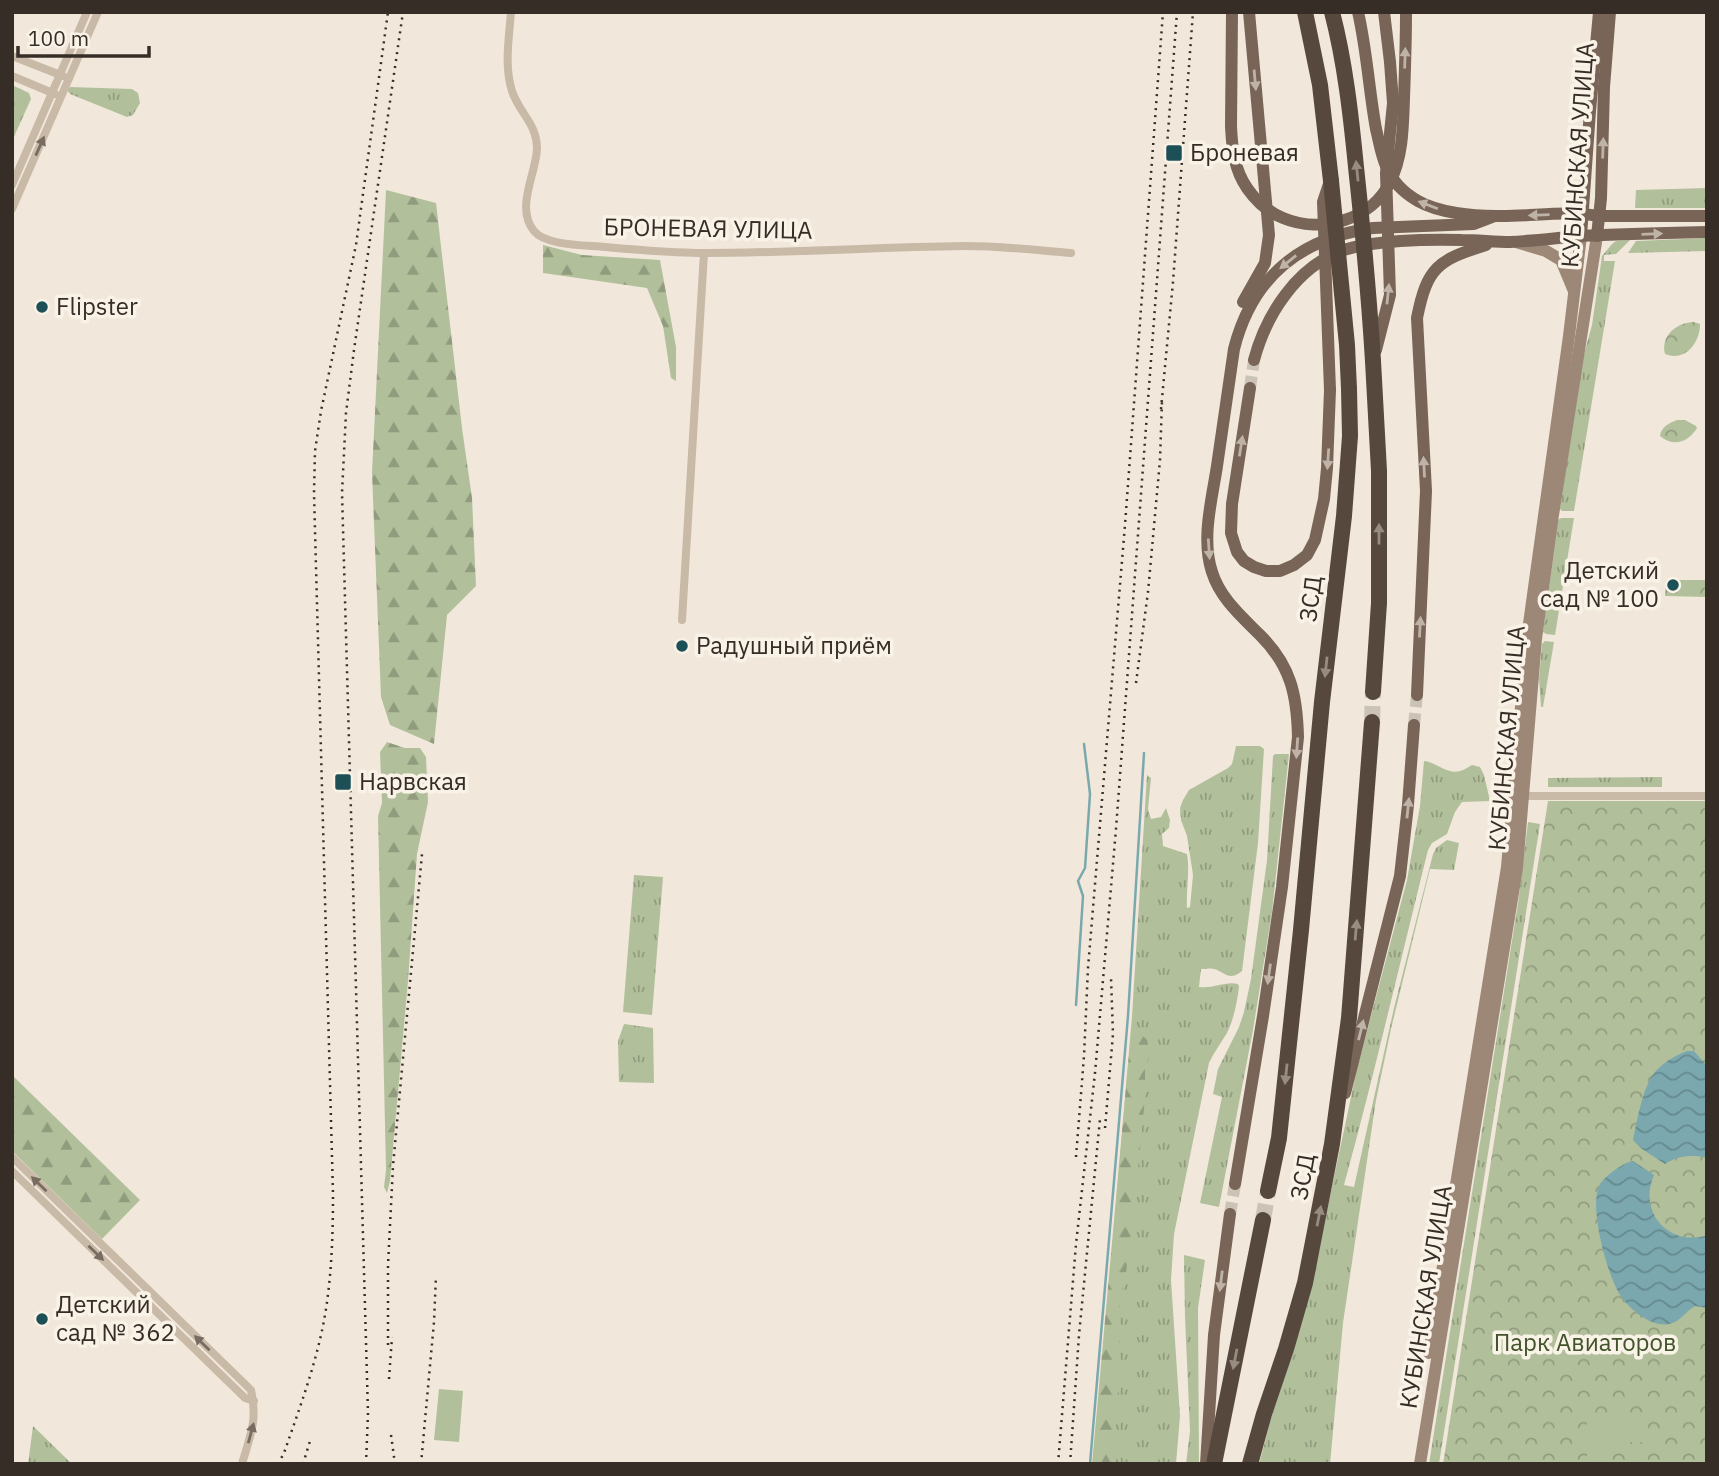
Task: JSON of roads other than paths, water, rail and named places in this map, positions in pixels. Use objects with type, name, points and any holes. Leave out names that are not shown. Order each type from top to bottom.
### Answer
[{"type":"highway","name":"ЗСД","points":[[1268,1191],[1280,1125],[1322,702],[1344,516],[1350,436],[1347,345],[1331,180],[1320,85],[1305,12]]},
{"type":"highway","points":[[1332,12],[1346,83],[1354,147],[1375,388],[1379,471],[1379,576],[1373,692]]},
{"type":"highway","name":"ЗСД","points":[[1250,1464],[1306,1283],[1332,1144],[1349,1018],[1372,722]]},
{"type":"highway","name":"ЗСД","points":[[1214,1464],[1263,1220]]},
{"type":"main road","points":[[1231,12],[1231,127],[1234,162],[1246,186],[1259,202],[1282,218],[1303,224],[1330,224],[1350,219],[1369,208],[1382,196],[1390,183],[1398,161],[1402,134],[1406,12]]},
{"type":"main road","points":[[1235,1184],[1282,887],[1296,765],[1297,713],[1294,691],[1286,670],[1273,649],[1217,587],[1208,548],[1220,414],[1231,334],[1240,310],[1265,263],[1269,235],[1249,12]]},
{"type":"main road","points":[[1373,361],[1390,295],[1386,173],[1393,103],[1384,12]]},
{"type":"main road","name":"КУБИНСКАЯ УЛИЦА","points":[[1420,1464],[1517,868],[1518,796],[1527,638],[1581,236],[1599,12]]},
{"type":"main road","name":"КУБИНСКАЯ УЛИЦА","points":[[1412,1464],[1518,796],[1553,515],[1597,236],[1610,12]]},
{"type":"main road","points":[[1359,14],[1373,112],[1385,165],[1394,181],[1419,202],[1436,209],[1495,216],[1583,213],[1598,216],[1707,216]]},
{"type":"main road","points":[[1250,388],[1232,504],[1231,533],[1237,552],[1244,561],[1254,568],[1266,571],[1280,570],[1294,565],[1307,555],[1315,540],[1324,499],[1330,390],[1323,202],[1331,180]]},
{"type":"main road","points":[[1211,504],[1234,349],[1240,326],[1249,306],[1277,271],[1313,244],[1342,233],[1373,228],[1474,224],[1495,216]]},
{"type":"main road","points":[[1254,360],[1264,330],[1286,292],[1310,269],[1342,251],[1382,243],[1463,240],[1516,242],[1581,236],[1707,232]]},
{"type":"main road","points":[[1416,695],[1426,491],[1417,318],[1421,295],[1438,267],[1465,251],[1493,242]]},
{"type":"main road","points":[[1516,242],[1546,251],[1561,260],[1574,293]]},
{"type":"main road","points":[[1332,1144],[1400,876],[1414,725]]},
{"type":"main road","points":[[1206,1464],[1214,1335],[1230,1214]]},
{"type":"street","points":[[65,77],[88,12]]},
{"type":"street","points":[[12,185],[98,12]]},
{"type":"street","name":"БРОНЕВАЯ УЛИЦА","points":[[511,12],[508,77],[513,95],[534,130],[537,145],[526,205],[527,216],[534,231],[547,239],[645,251],[704,253],[962,246],[1071,253]]},
{"type":"street","points":[[12,56],[65,77]]},
{"type":"street","points":[[12,76],[57,94]]},
{"type":"street","points":[[12,209],[57,94]]},
{"type":"street","points":[[682,620],[704,253]]},
{"type":"street","points":[[1518,796],[1707,796]]},
{"type":"street","points":[[12,1157],[251,1390],[254,1423],[242,1464]]},
{"type":"street","points":[[12,1171],[245,1398],[254,1401]]},
{"type":"water","points":[[1687,1051],[1694,1051],[1707,1066],[1707,1158],[1685,1156],[1665,1164],[1633,1140],[1643,1098],[1652,1076],[1668,1061]]},
{"type":"water","points":[[1633,1161],[1654,1175],[1651,1205],[1665,1229],[1684,1237],[1707,1235],[1707,1308],[1695,1306],[1669,1324],[1648,1320],[1624,1300],[1615,1285],[1601,1241],[1596,1210],[1599,1186],[1614,1170]]},
{"type":"waterway","points":[[1076,1005],[1083,896],[1078,881],[1085,868],[1090,794],[1084,744]]},
{"type":"waterway","points":[[1090,1464],[1128,1016],[1144,753]]},
{"type":"tunnel","points":[[1250,388],[1254,360]]},
{"type":"tunnel","points":[[1372,722],[1373,692]]},
{"type":"tunnel","points":[[1414,725],[1417,695]]},
{"type":"tunnel","points":[[1230,1214],[1235,1184]]},
{"type":"tunnel","points":[[1263,1220],[1268,1191]]},
{"type":"railway","points":[[278,1464],[284,1453],[320,1341],[329,1288],[332,1235],[315,451],[356,245],[388,12]]},
{"type":"railway","points":[[366,1464],[368,1413],[342,493],[346,413],[403,12]]},
{"type":"railway","points":[[1076,1157],[1088,968],[1125,525],[1163,12]]},
{"type":"railway","points":[[1058,1464],[1116,829],[1177,12]]},
{"type":"railway","points":[[1161,409],[1193,12]]},
{"type":"railway","points":[[1136,683],[1148,592],[1160,460],[1162,401]]},
{"type":"railway","points":[[388,1345],[388,1265],[393,1166],[422,854]]},
{"type":"railway","points":[[1105,1128],[1113,1034],[1111,978]]},
{"type":"railway","points":[[1070,1464],[1079,1335],[1100,1119]]},
{"type":"railway","points":[[421,1464],[436,1276]]},
{"type":"railway","points":[[389,1379],[392,1337]]},
{"type":"railway","points":[[391,1435],[395,1464]]},
{"type":"railway","points":[[303,1464],[310,1441]]},
{"type":"place","name":"Броневая","points":[[1174,153]]},
{"type":"place","name":"Flipster","points":[[42,307]]},
{"type":"place","name":"Детский сад № 100","points":[[1673,585]]},
{"type":"place","name":"Радушный приём","points":[[682,646]]},
{"type":"place","name":"Нарвская","points":[[343,782]]},
{"type":"place","name":"Детский сад № 362","points":[[42,1319]]},
{"type":"park label","name":"Парк Авиаторов","points":[[1585,1343]]}]
